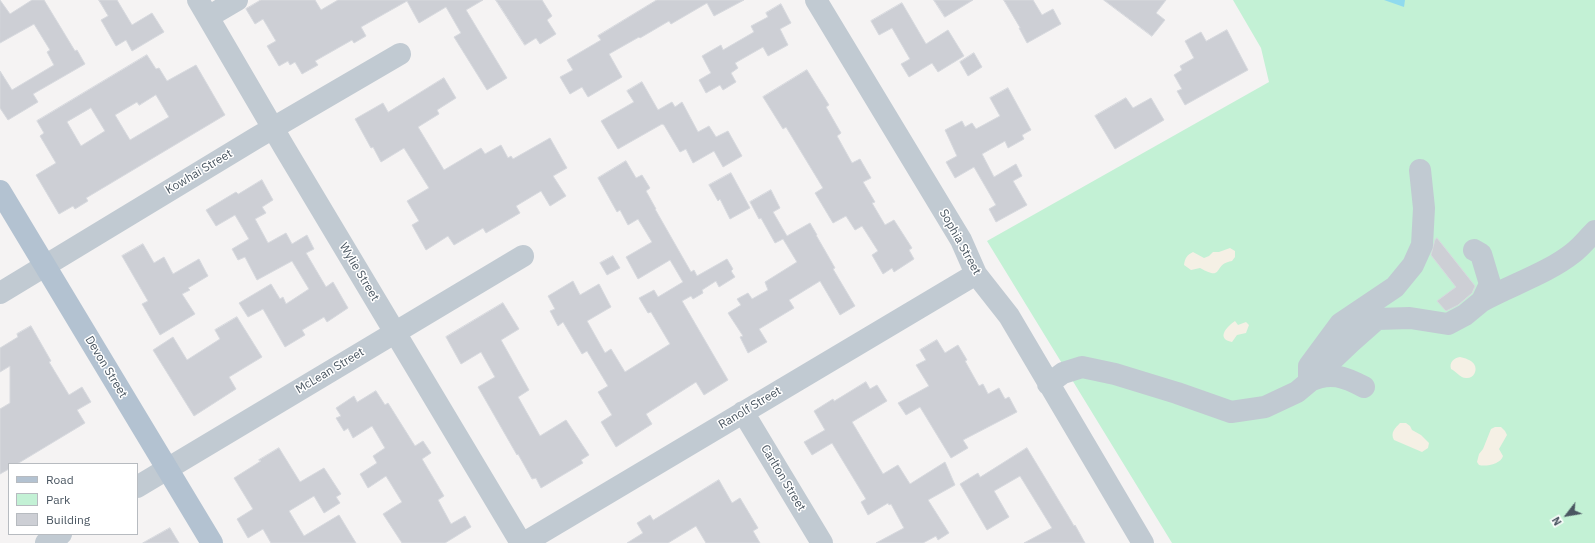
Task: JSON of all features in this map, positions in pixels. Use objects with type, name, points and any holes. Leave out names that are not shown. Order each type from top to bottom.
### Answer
[{"type":"main road","name":"Devon Street","points":[[0,191],[212,543]]},
{"type":"street","points":[[203,8],[237,0]]},
{"type":"street","name":"Sophia Street","points":[[816,0],[961,240],[976,274],[1010,316],[1048,384],[1143,543]]},
{"type":"street","name":"Wylie Street","points":[[203,8],[521,543]]},
{"type":"street","name":"Kowhai Street","points":[[0,293],[273,128],[400,54]]},
{"type":"street","points":[[1309,382],[1309,366],[1340,324],[1395,288],[1413,265],[1422,245],[1424,208],[1420,170]]},
{"type":"street","points":[[1048,384],[1063,373],[1082,367],[1115,374],[1177,393],[1231,412],[1265,407],[1297,392],[1377,319],[1410,318],[1448,324],[1465,315],[1482,301],[1548,268],[1574,253],[1595,231]]},
{"type":"street","points":[[1474,250],[1481,254],[1490,284],[1482,301]]},
{"type":"street","name":"McLean Street","points":[[138,486],[395,331],[523,256]]},
{"type":"street","name":"Ranolf Street","points":[[524,543],[976,274]]},
{"type":"street","points":[[1309,382],[1317,378],[1334,375],[1364,387]]},
{"type":"street","name":"Carlton Street","points":[[743,412],[822,543]]},
{"type":"street","points":[[46,543],[59,535]]},
{"type":"green space","points":[[1233,0],[1595,0],[1595,543],[1172,543],[987,241],[1269,82],[1261,48]]},
{"type":"sand","points":[[1230,248],[1235,251],[1235,257],[1232,261],[1222,265],[1216,273],[1208,272],[1200,268],[1191,270],[1184,265],[1189,254],[1193,252],[1204,258],[1213,252],[1219,252]]},
{"type":"sand","points":[[1235,321],[1238,325],[1246,322],[1249,325],[1246,333],[1237,335],[1232,342],[1224,338],[1224,333],[1228,326]]},
{"type":"sand","points":[[1460,357],[1468,359],[1474,364],[1476,369],[1472,377],[1465,378],[1451,369],[1452,361]]},
{"type":"sand","points":[[1400,423],[1406,423],[1412,430],[1421,435],[1429,443],[1428,448],[1422,452],[1394,440],[1393,433]]},
{"type":"sand","points":[[1501,427],[1507,435],[1499,449],[1503,456],[1502,459],[1493,464],[1485,466],[1479,465],[1477,462],[1479,454],[1483,449],[1491,429]]},
{"type":"water","points":[[1384,0],[1405,0],[1404,7]]},
{"type":"building","points":[[0,0],[10,14],[32,0],[44,0],[75,51],[77,50],[85,64],[33,94],[38,102],[8,120],[0,108],[0,71],[12,90],[54,65],[47,52],[50,50],[34,24],[0,43]]},
{"type":"building","points":[[99,0],[117,0],[132,25],[152,13],[164,32],[132,51],[126,40],[116,46],[101,20],[108,16]]},
{"type":"building","points":[[261,0],[315,0],[321,10],[338,0],[483,0],[466,10],[507,78],[487,90],[454,37],[461,33],[446,7],[419,23],[407,1],[361,27],[366,36],[354,43],[352,40],[315,61],[318,65],[302,74],[295,62],[290,65],[288,61],[279,66],[267,46],[276,41],[263,19],[255,24],[246,9]]},
{"type":"building","points":[[496,0],[542,0],[552,16],[547,20],[556,34],[540,44],[536,38],[525,45]]},
{"type":"building","points":[[657,0],[744,0],[714,16],[707,3],[671,24],[669,21],[640,38],[639,37],[609,54],[622,77],[588,97],[582,87],[570,94],[560,77],[573,70],[567,60],[601,40],[598,36]]},
{"type":"building","points":[[934,0],[973,0],[945,17]]},
{"type":"building","points":[[1004,0],[1033,0],[1042,15],[1053,9],[1061,24],[1027,43]]},
{"type":"building","points":[[1104,0],[1166,0],[1156,13],[1165,20],[1152,36]]},
{"type":"building","points":[[902,3],[926,44],[948,30],[964,56],[938,72],[932,63],[909,77],[901,64],[910,59],[892,28],[879,35],[871,21]]},
{"type":"building","points":[[781,4],[791,23],[780,29],[788,45],[768,56],[763,47],[735,63],[738,68],[731,73],[736,82],[723,90],[720,85],[706,93],[699,80],[711,73],[702,56],[721,45],[723,50],[754,32],[751,26],[768,17],[766,13]]},
{"type":"building","points":[[1227,30],[1248,70],[1185,105],[1177,91],[1182,89],[1174,75],[1182,70],[1180,66],[1194,58],[1185,41],[1201,32],[1206,41]]},
{"type":"building","points":[[974,53],[982,67],[968,76],[960,62]]},
{"type":"building","points":[[147,55],[156,69],[159,68],[167,81],[196,65],[225,115],[86,198],[88,201],[75,209],[73,206],[59,214],[36,175],[56,163],[40,136],[44,133],[37,121]],"holes":[[[156,95],[169,117],[130,140],[115,115],[137,102],[139,105]],[[91,108],[105,131],[81,146],[67,122]]]},
{"type":"building","points":[[807,70],[829,105],[826,107],[841,133],[837,136],[852,163],[860,159],[871,178],[863,182],[875,202],[872,203],[885,225],[894,220],[912,248],[909,250],[914,259],[894,272],[892,268],[883,274],[872,255],[878,251],[862,226],[855,230],[846,216],[833,223],[815,193],[823,188],[786,127],[783,129],[763,97]]},
{"type":"building","points":[[444,78],[456,98],[437,110],[439,114],[418,127],[444,170],[481,148],[485,154],[501,145],[508,158],[511,156],[513,159],[550,138],[567,168],[553,176],[566,196],[550,206],[541,191],[516,206],[520,213],[486,233],[483,228],[454,245],[448,236],[426,250],[412,225],[419,221],[407,201],[429,188],[404,148],[381,162],[373,147],[371,148],[355,119],[383,103],[388,112]]},
{"type":"building","points":[[642,82],[658,110],[672,102],[675,107],[682,102],[698,132],[709,126],[716,137],[728,131],[742,156],[723,167],[714,151],[693,163],[686,149],[680,152],[662,124],[618,149],[601,121],[634,102],[627,91]]},
{"type":"building","points":[[1008,88],[1031,130],[1022,135],[1024,139],[1008,148],[1005,141],[982,154],[994,177],[1016,164],[1022,176],[1013,181],[1027,205],[996,222],[989,209],[996,205],[974,167],[955,178],[946,162],[957,156],[945,130],[962,121],[965,127],[972,123],[976,129],[1000,116],[990,98]]},
{"type":"building","points":[[1126,98],[1133,108],[1151,98],[1164,120],[1115,149],[1095,116]]},
{"type":"building","points":[[626,161],[636,178],[642,175],[650,188],[646,191],[691,272],[694,270],[697,276],[727,259],[733,269],[731,271],[735,277],[719,287],[716,281],[702,290],[703,293],[693,299],[691,296],[682,301],[728,380],[704,395],[696,382],[646,414],[652,424],[616,447],[601,422],[612,415],[598,392],[608,386],[587,351],[582,354],[563,322],[558,326],[550,311],[555,309],[548,296],[573,281],[580,295],[599,284],[611,307],[587,321],[605,353],[611,349],[625,372],[670,344],[651,312],[648,313],[639,298],[654,290],[658,297],[683,282],[670,260],[638,279],[626,257],[652,242],[638,219],[628,225],[620,210],[617,212],[598,178]]},
{"type":"building","points":[[731,173],[750,208],[730,219],[720,199],[718,201],[709,185]]},
{"type":"building","points":[[262,180],[273,200],[262,207],[266,213],[255,219],[268,243],[286,233],[292,244],[307,235],[314,249],[306,253],[326,287],[333,282],[348,308],[327,322],[324,317],[302,330],[305,335],[285,347],[263,309],[248,317],[239,303],[271,284],[280,299],[283,297],[286,304],[309,289],[292,261],[257,280],[245,257],[238,260],[232,249],[249,239],[235,215],[216,226],[206,210],[236,192],[238,194]]},
{"type":"building","points":[[771,190],[780,208],[773,212],[787,236],[810,223],[835,268],[833,269],[855,306],[840,315],[820,281],[789,300],[794,308],[759,329],[767,342],[748,353],[740,337],[743,336],[728,313],[741,305],[737,299],[748,293],[752,299],[768,290],[765,282],[797,262],[783,239],[775,243],[750,202]]},
{"type":"building","points":[[1437,238],[1475,286],[1472,293],[1458,305],[1446,311],[1437,301],[1456,287],[1431,255],[1435,240]]},
{"type":"building","points":[[143,244],[154,263],[164,257],[173,274],[199,259],[208,276],[188,288],[190,290],[182,294],[195,314],[160,335],[142,304],[148,301],[122,256]]},
{"type":"building","points":[[613,256],[620,268],[607,275],[600,263]]},
{"type":"building","points":[[503,303],[519,329],[501,340],[529,390],[518,397],[540,436],[566,420],[589,455],[581,460],[583,463],[541,488],[536,478],[532,479],[518,454],[517,455],[478,387],[495,377],[481,352],[461,364],[446,337]]},
{"type":"building","points":[[237,317],[262,357],[229,377],[236,389],[194,416],[153,350],[173,337],[187,360],[220,339],[215,330]]},
{"type":"building","points":[[31,326],[51,361],[49,362],[69,395],[82,387],[91,402],[77,410],[85,423],[19,463],[8,463],[8,470],[0,474],[0,409],[10,403],[10,366],[0,372],[0,348],[18,337],[17,334]]},
{"type":"building","points":[[937,340],[945,353],[958,345],[979,386],[983,384],[988,394],[999,388],[1005,399],[1009,397],[1017,412],[963,440],[968,448],[951,458],[920,407],[906,415],[898,403],[929,386],[916,365],[926,360],[920,350]]},
{"type":"building","points":[[866,382],[870,389],[877,385],[887,401],[852,422],[883,474],[898,465],[910,484],[945,462],[955,485],[928,500],[949,533],[938,540],[936,536],[923,543],[876,543],[904,528],[891,504],[889,505],[888,503],[868,515],[861,502],[866,499],[832,443],[812,455],[804,442],[825,430],[814,411],[833,399],[834,401]]},
{"type":"building","points":[[376,391],[385,405],[388,403],[415,446],[423,441],[431,453],[422,459],[444,496],[438,500],[451,524],[465,516],[471,527],[445,543],[402,543],[383,514],[402,502],[386,476],[368,488],[360,474],[377,463],[373,456],[385,448],[372,426],[353,438],[348,428],[344,431],[336,418],[341,416],[336,408],[354,396],[357,402]]},
{"type":"building","points":[[279,448],[300,482],[324,468],[341,494],[336,497],[340,503],[324,513],[314,496],[289,511],[304,536],[339,515],[356,543],[271,543],[263,529],[248,538],[237,519],[253,509],[234,478]]},
{"type":"building","points":[[1027,448],[1085,543],[1024,543],[1052,528],[1020,476],[994,491],[1009,517],[987,530],[960,484],[978,473],[980,477]]},
{"type":"building","points":[[719,480],[732,503],[740,498],[758,528],[753,531],[760,543],[706,543],[696,526],[668,543],[627,543],[643,533],[637,523],[650,515],[653,520]]},
{"type":"building","points":[[170,528],[179,543],[143,543]]}]
